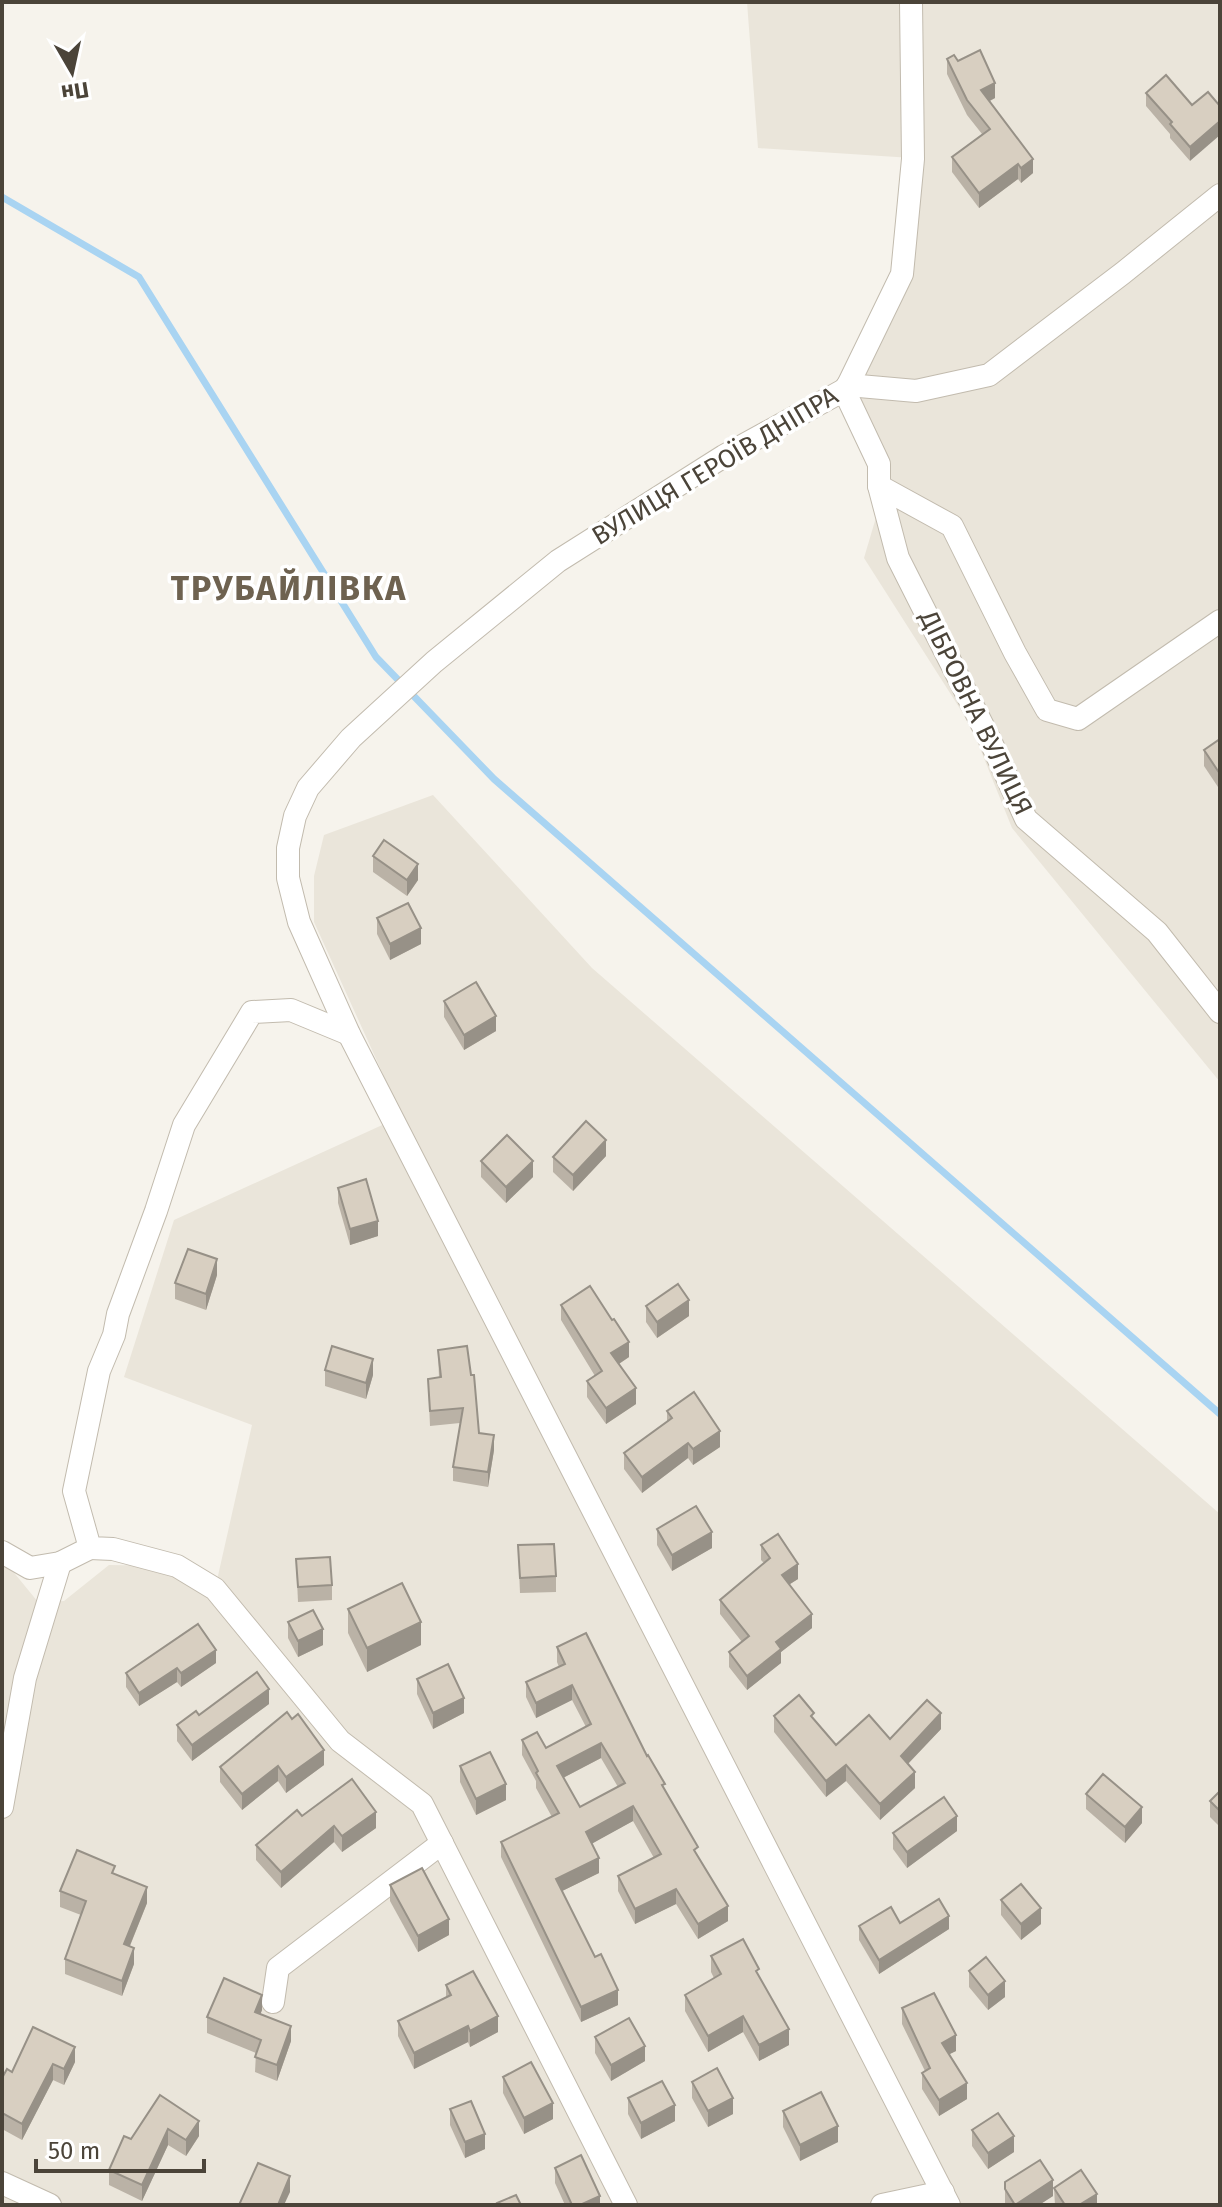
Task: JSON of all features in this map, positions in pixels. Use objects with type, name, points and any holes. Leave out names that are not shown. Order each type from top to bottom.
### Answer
[{"type":"street","name":"ВУЛИЦЯ ГЕРОЇВ ДНІПРА","points":[[911,2],[913,159],[902,274],[846,388],[724,456],[558,561],[434,662],[351,738],[308,788],[295,816],[288,848],[288,878],[299,922],[349,1034],[946,2199]]},
{"type":"street","points":[[846,388],[916,391],[989,375],[1220,195]]},
{"type":"street","name":"ДІБРОВНА ВУЛИЦЯ","points":[[846,388],[879,464],[879,486],[898,558],[990,740],[1026,819],[1157,932],[1220,1012]]},
{"type":"street","points":[[879,486],[952,526],[1047,710],[1078,719],[1220,621]]},
{"type":"street","points":[[102,1548],[74,1491],[99,1371],[114,1335],[118,1314],[184,1125],[252,1012],[291,1010],[349,1034]]},
{"type":"street","points":[[2,1552],[30,1568],[60,1563],[102,1548],[177,1566],[215,1589],[340,1741],[422,1804],[626,2205]]},
{"type":"street","points":[[2,1807],[25,1678],[60,1563]]},
{"type":"street","points":[[273,2002],[278,1968],[442,1843]]},
{"type":"street","points":[[2,2183],[50,2205]]},
{"type":"street","points":[[882,2205],[946,2199]]},
{"type":"shaded area","points":[[747,2],[1220,2],[1220,1082],[1012,828],[971,726],[864,558],[888,477],[848,385],[902,274],[912,158],[758,148]]},
{"type":"shaded area","points":[[433,795],[592,968],[1220,1514],[1220,2205],[2,2205],[2,1565],[11,1569],[38,1602],[64,1601],[109,1565],[177,1566],[215,1589],[252,1425],[124,1377],[174,1220],[402,1116],[314,922],[314,876],[324,835]]},
{"type":"building","points":[[980,50],[995,83],[981,90],[1033,159],[1021,168],[1018,164],[979,193],[952,157],[990,129],[967,100],[947,59],[954,55],[958,61]]},
{"type":"building","points":[[1166,75],[1192,105],[1208,92],[1220,106],[1220,121],[1190,147],[1146,93]]},
{"type":"building","points":[[1220,739],[1220,774],[1204,750]]},
{"type":"building","points":[[384,840],[418,864],[407,880],[373,856]]},
{"type":"building","points":[[408,903],[421,928],[390,944],[377,918]]},
{"type":"building","points":[[476,982],[496,1016],[464,1035],[444,1001]]},
{"type":"building","points":[[586,1121],[606,1140],[573,1175],[553,1157]]},
{"type":"building","points":[[507,1135],[533,1161],[506,1187],[481,1161]]},
{"type":"building","points":[[366,1179],[378,1221],[350,1229],[338,1188]]},
{"type":"building","points":[[188,1249],[217,1259],[206,1294],[175,1283]]},
{"type":"building","points":[[678,1284],[689,1300],[657,1322],[646,1306]]},
{"type":"building","points":[[590,1286],[629,1342],[611,1353],[636,1388],[606,1408],[587,1381],[602,1371],[561,1305]]},
{"type":"building","points":[[332,1346],[373,1359],[366,1383],[325,1370]]},
{"type":"building","points":[[467,1346],[471,1375],[474,1375],[479,1433],[494,1435],[488,1472],[453,1467],[463,1408],[430,1411],[428,1379],[441,1377],[438,1350]]},
{"type":"building","points":[[694,1392],[720,1431],[693,1449],[688,1443],[642,1477],[624,1453],[672,1418],[667,1411]]},
{"type":"building","points":[[696,1506],[712,1532],[672,1555],[657,1529]]},
{"type":"building","points":[[778,1534],[798,1564],[782,1575],[812,1614],[776,1642],[781,1649],[747,1676],[729,1652],[749,1636],[720,1600],[770,1558],[761,1545]]},
{"type":"building","points":[[554,1544],[556,1576],[520,1578],[518,1545]]},
{"type":"building","points":[[330,1557],[332,1585],[298,1587],[296,1559]]},
{"type":"building","points":[[402,1583],[421,1622],[367,1648],[348,1609]]},
{"type":"building","points":[[313,1610],[323,1629],[298,1641],[288,1622]]},
{"type":"building","points":[[198,1624],[216,1650],[181,1673],[177,1668],[139,1693],[126,1673]]},
{"type":"building","points":[[586,1633],[647,1756],[665,1784],[662,1785],[698,1847],[694,1850],[728,1906],[698,1924],[676,1889],[635,1909],[618,1876],[661,1854],[633,1806],[586,1832],[599,1858],[556,1879],[595,1957],[601,1954],[618,1990],[581,2007],[501,1842],[559,1813],[536,1773],[538,1771],[522,1740],[537,1732],[546,1748],[591,1724],[572,1685],[536,1703],[526,1682],[565,1664],[557,1647]],"holes":[[[601,1743],[625,1783],[580,1807],[557,1766]]]},
{"type":"building","points":[[448,1664],[464,1698],[433,1713],[417,1679]]},
{"type":"building","points":[[257,1672],[269,1689],[192,1745],[177,1725],[196,1711],[199,1715]]},
{"type":"building","points":[[799,1695],[814,1713],[811,1716],[836,1745],[869,1715],[890,1739],[927,1700],[941,1713],[901,1756],[915,1772],[880,1804],[846,1765],[826,1781],[774,1716]]},
{"type":"building","points":[[287,1712],[292,1719],[298,1714],[324,1750],[286,1777],[278,1766],[242,1794],[220,1767]]},
{"type":"building","points":[[490,1752],[506,1784],[476,1799],[460,1766]]},
{"type":"building","points":[[1103,1774],[1142,1807],[1125,1827],[1086,1794]]},
{"type":"building","points":[[352,1779],[376,1812],[342,1836],[334,1826],[281,1872],[256,1845],[297,1810],[302,1816]]},
{"type":"building","points":[[1220,1791],[1220,1811],[1210,1801]]},
{"type":"building","points":[[944,1797],[957,1816],[907,1852],[893,1833]]},
{"type":"building","points":[[77,1850],[115,1866],[112,1873],[147,1887],[124,1944],[134,1948],[122,1981],[65,1959],[86,1901],[60,1891]]},
{"type":"building","points":[[422,1868],[449,1919],[418,1936],[390,1885]]},
{"type":"building","points":[[1021,1884],[1041,1908],[1021,1924],[1001,1900]]},
{"type":"building","points":[[939,1899],[949,1916],[879,1960],[859,1926],[891,1907],[900,1923]]},
{"type":"building","points":[[743,1939],[759,1969],[756,1971],[789,2029],[759,2045],[743,2016],[708,2036],[685,1995],[721,1974],[711,1956]]},
{"type":"building","points":[[986,1957],[1005,1981],[988,1995],[969,1971]]},
{"type":"building","points":[[473,1971],[498,2016],[470,2031],[468,2026],[414,2053],[398,2021],[451,1995],[446,1985]]},
{"type":"building","points":[[224,1978],[262,1995],[255,2012],[291,2026],[277,2065],[255,2057],[261,2040],[207,2017]]},
{"type":"building","points":[[934,1993],[956,2035],[942,2043],[967,2083],[939,2100],[922,2073],[930,2068],[902,2008]]},
{"type":"building","points":[[629,2018],[645,2046],[611,2065],[595,2037]]},
{"type":"building","points":[[33,2027],[75,2047],[64,2069],[53,2064],[22,2124],[2,2113],[2,2078],[7,2069],[12,2072]]},
{"type":"building","points":[[531,2062],[553,2103],[524,2118],[503,2077]]},
{"type":"building","points":[[717,2068],[733,2098],[708,2111],[692,2082]]},
{"type":"building","points":[[662,2081],[675,2105],[641,2123],[628,2098]]},
{"type":"building","points":[[821,2092],[838,2126],[800,2145],[783,2111]]},
{"type":"building","points":[[160,2095],[199,2121],[186,2140],[168,2129],[142,2185],[109,2170],[124,2136],[131,2139]]},
{"type":"building","points":[[471,2101],[485,2134],[465,2142],[450,2109]]},
{"type":"building","points":[[998,2113],[1014,2136],[988,2153],[972,2130]]},
{"type":"building","points":[[581,2155],[600,2196],[580,2205],[572,2205],[555,2168]]},
{"type":"building","points":[[1040,2160],[1053,2180],[1015,2205],[1005,2189],[1005,2182]]},
{"type":"building","points":[[258,2163],[290,2176],[278,2205],[239,2205]]},
{"type":"building","points":[[1081,2170],[1097,2194],[1079,2205],[1065,2205],[1054,2188]]},
{"type":"building","points":[[516,2195],[521,2205],[497,2203]]},
{"type":"waterway","points":[[2,197],[139,277],[376,657],[494,779],[1220,1414]]},
{"type":"district","name":"ТРУБАЙЛІВКА","points":[[289,588]]}]
